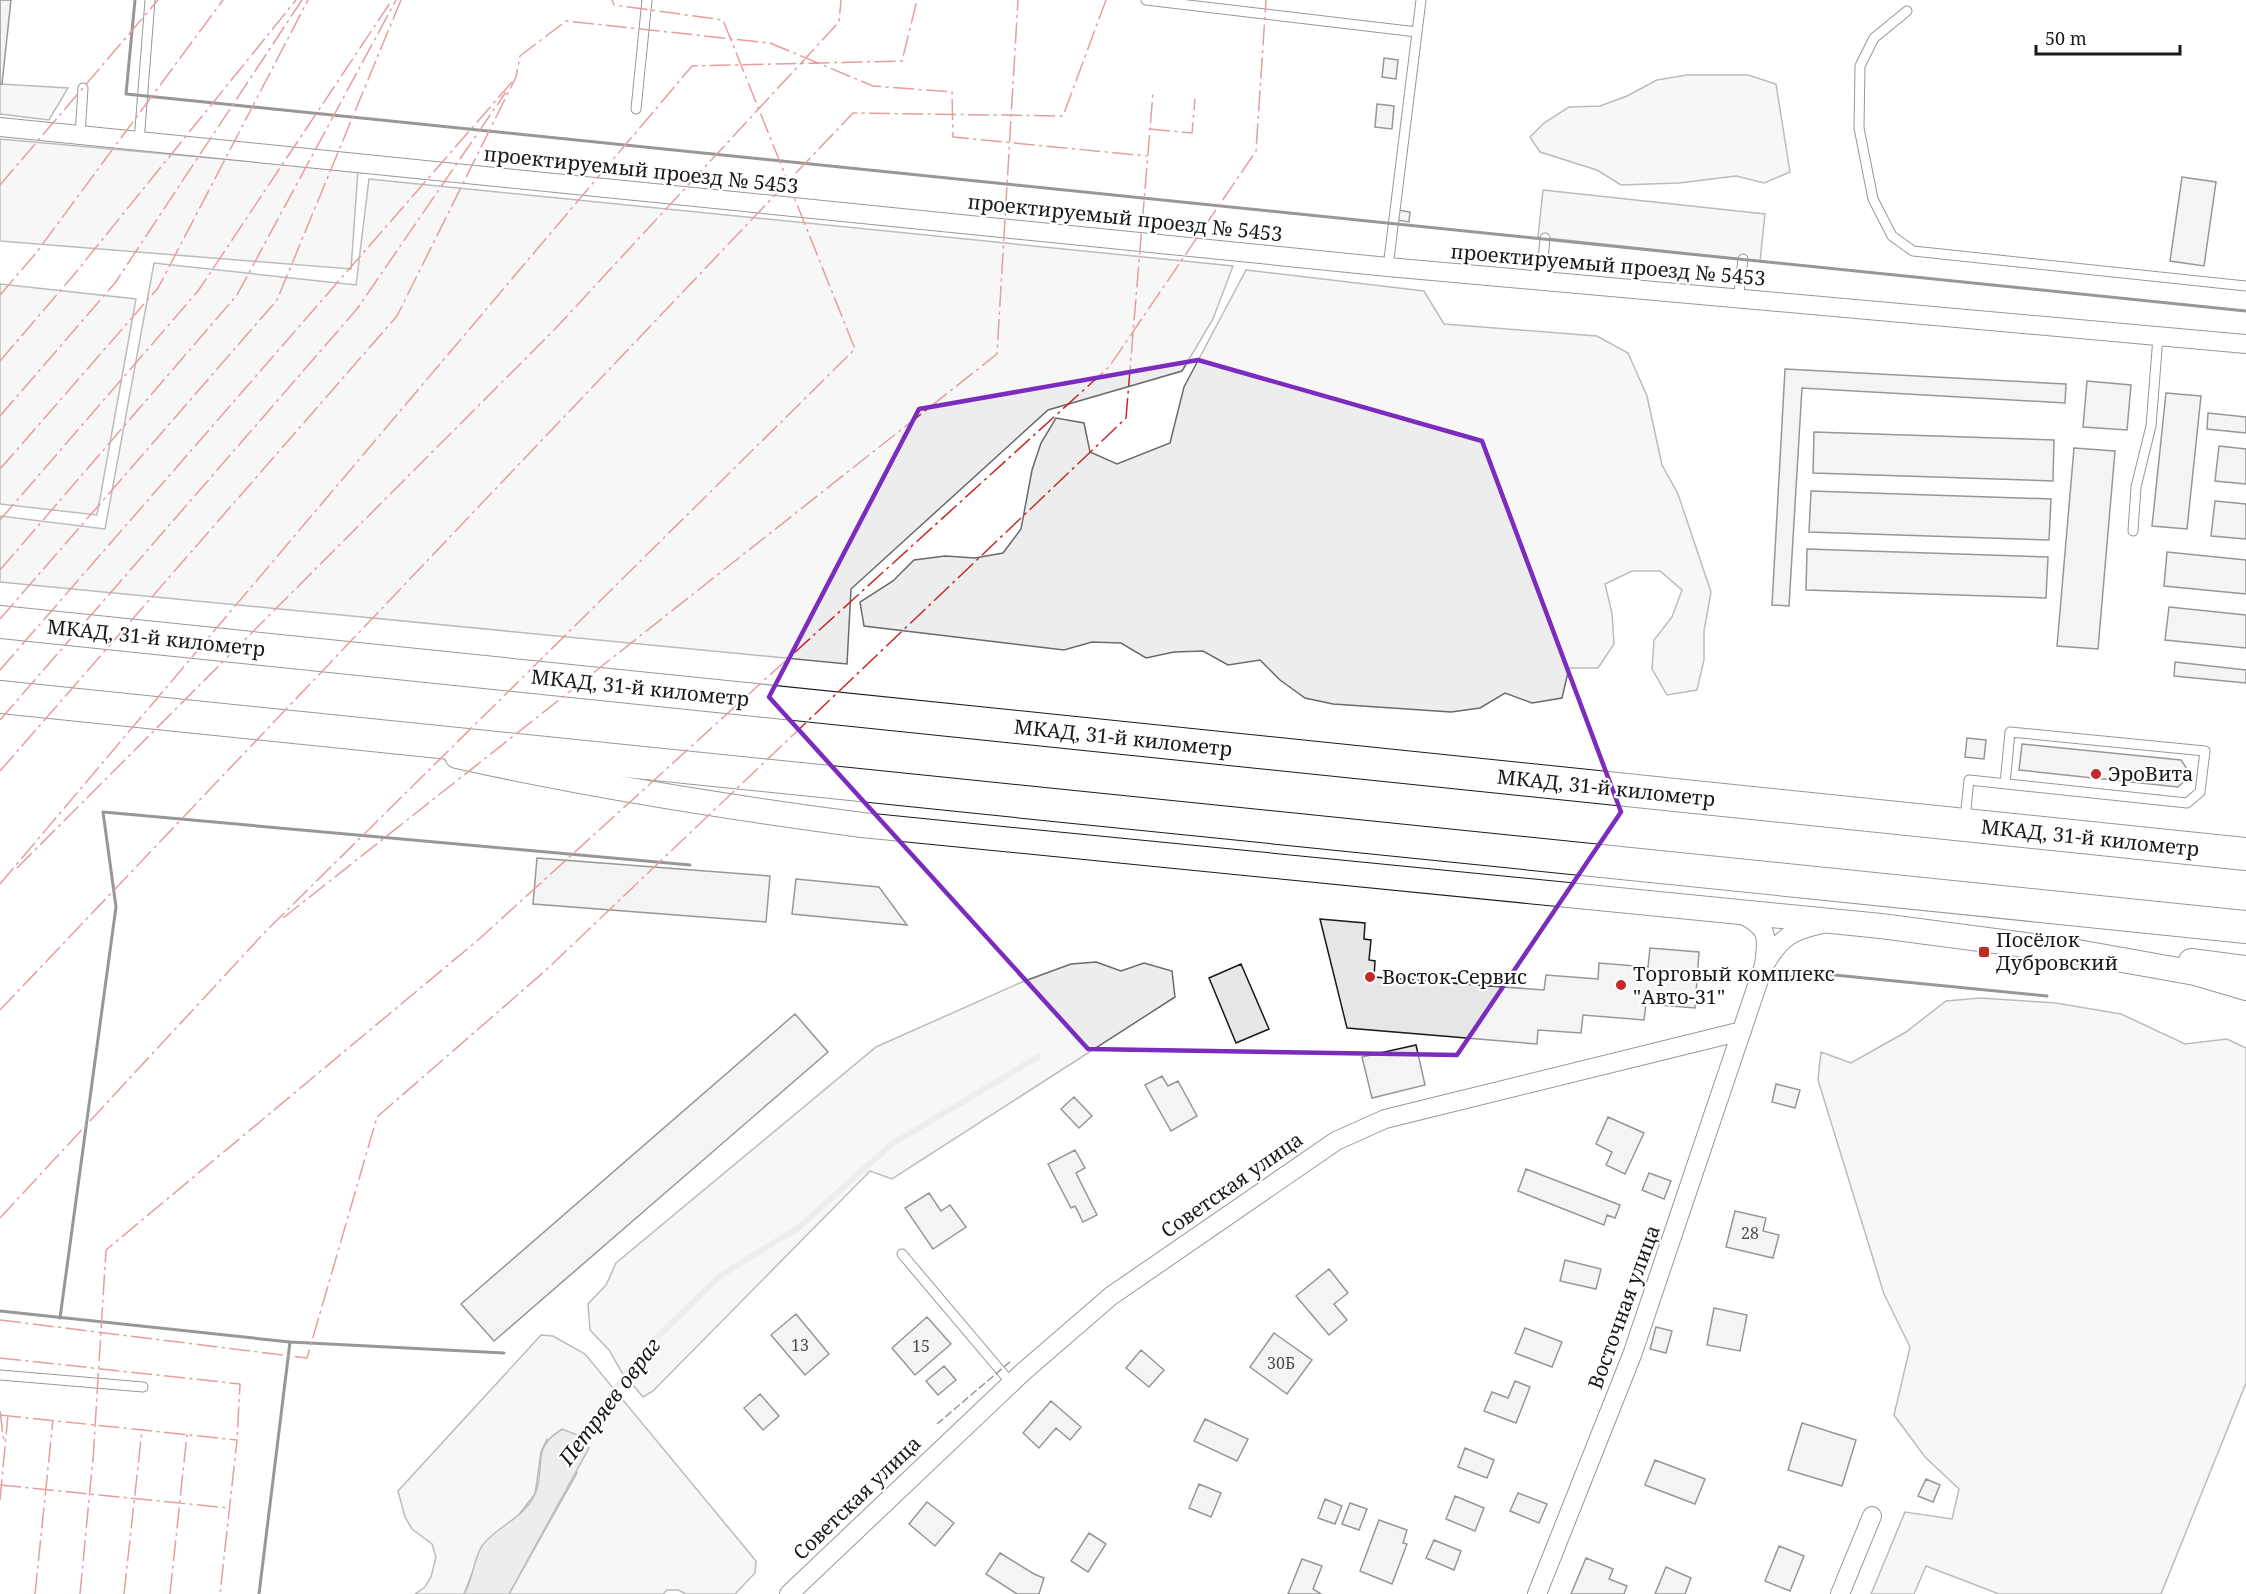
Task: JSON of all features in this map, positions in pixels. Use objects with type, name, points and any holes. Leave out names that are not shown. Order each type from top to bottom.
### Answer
[{"type":"highway","name":"МКАД, 31-й километр","points":[[0,622],[2246,854]]},
{"type":"highway","points":[[0,697],[2246,927]]},
{"type":"main road","points":[[361,734],[537,774],[737,808],[862,825],[1832,922],[2072,951],[2246,968]]},
{"type":"main road","points":[[2072,951],[2195,973],[2246,988]]},
{"type":"street","name":"проектируемый проезд № 5453","points":[[0,127],[1541,282],[2246,344]]},
{"type":"street","points":[[1738,913],[1756,922],[1765,931],[1767,943],[1764,965],[1742,1031]]},
{"type":"street","points":[[1764,965],[1777,944],[1789,934],[1806,927],[1832,922]]},
{"type":"street","name":"Советская улица","points":[[789,1594],[1011,1383],[1111,1296],[1336,1141],[1386,1119],[1742,1031]]},
{"type":"street","name":"Восточная улица","points":[[1537,1594],[1632,1355],[1690,1190],[1742,1031]]},
{"type":"street","points":[[1840,1594],[1872,1516]]},
{"type":"lane","points":[[139,142],[150,0]]},
{"type":"lane","points":[[636,109],[648,0]]},
{"type":"lane","points":[[1146,0],[1417,32]]},
{"type":"lane","points":[[1388,267],[1421,0]]},
{"type":"lane","points":[[1907,11],[1874,38],[1860,66],[1859,128],[1873,198],[1892,236],[1913,251],[2246,286]]},
{"type":"lane","points":[[80,136],[83,88]]},
{"type":"lane","points":[[1541,282],[1545,238]]},
{"type":"lane","points":[[1738,300],[1743,259]]},
{"type":"lane","points":[[2133,531],[2136,487],[2151,426],[2158,338]]},
{"type":"lane","points":[[1964,825],[1969,780],[2005,784],[2187,803],[2200,792],[2205,751],[2010,732],[2005,784]]},
{"type":"lane","points":[[902,1254],[1011,1383]]},
{"type":"lane","points":[[0,1375],[143,1387]]},
{"type":"highlighted area","points":[[1198,360],[1482,441],[1621,812],[1457,1055],[1088,1049],[769,697],[919,409]]},
{"type":"shaded area","points":[[1687,75],[1748,75],[1776,84],[1790,172],[1764,183],[1736,176],[1679,183],[1621,185],[1597,170],[1540,152],[1530,137],[1544,123],[1569,107],[1600,106],[1627,96],[1657,80]]},
{"type":"shaded area","points":[[0,84],[68,88],[49,120],[0,114]]},
{"type":"shaded area","points":[[0,139],[358,171],[351,269],[0,241]]},
{"type":"shaded area","points":[[369,179],[1233,266],[1213,319],[1182,371],[1048,410],[851,589],[847,664],[0,582],[0,516],[105,529],[154,263],[356,285]]},
{"type":"shaded area","points":[[1543,190],[1765,214],[1760,261],[1538,237]]},
{"type":"shaded area","points":[[1246,270],[1424,291],[1444,324],[1597,336],[1628,353],[1647,396],[1662,465],[1678,494],[1711,592],[1704,631],[1704,660],[1697,690],[1667,695],[1652,669],[1654,640],[1672,617],[1682,590],[1660,571],[1632,571],[1605,584],[1612,613],[1614,644],[1598,668],[1569,668],[1562,698],[1532,703],[1505,693],[1480,708],[1451,712],[1333,704],[1305,698],[1280,680],[1260,660],[1228,665],[1203,651],[1174,652],[1146,658],[1121,643],[1092,642],[1064,650],[864,626],[860,602],[893,581],[914,560],[945,556],[975,558],[1003,553],[1021,529],[1032,470],[1041,443],[1056,418],[1084,423],[1090,452],[1117,464],[1170,443],[1184,387]]},
{"type":"shaded area","points":[[0,284],[136,299],[97,515],[0,504]]},
{"type":"shaded area","points":[[1096,962],[1121,971],[1144,963],[1172,971],[1175,997],[892,1179],[870,1171],[653,1391],[643,1397],[621,1371],[609,1350],[590,1330],[588,1304],[606,1285],[616,1263],[876,1047],[1022,982],[1071,964]]},
{"type":"shaded area","points":[[1980,998],[2056,1003],[2121,1014],[2185,1044],[2227,1039],[2246,1048],[2246,1383],[2161,1594],[1999,1594],[1926,1566],[1914,1594],[1871,1594],[1905,1512],[1952,1519],[1959,1489],[1925,1457],[1894,1415],[1910,1347],[1884,1294],[1818,1080],[1821,1052],[1851,1063],[1906,1032],[1946,1001]]},
{"type":"shaded area","points":[[541,1335],[553,1336],[585,1354],[756,1561],[755,1573],[735,1594],[686,1594],[678,1590],[667,1590],[663,1594],[509,1594],[577,1473],[547,1439],[541,1452],[535,1494],[517,1517],[483,1545],[464,1594],[415,1594],[425,1587],[431,1577],[436,1557],[432,1544],[412,1529],[405,1517],[398,1491]]},
{"type":"shaded area","points":[[562,1429],[580,1436],[589,1448],[509,1594],[464,1594],[482,1546],[494,1533],[524,1510],[535,1494],[540,1475],[542,1451],[552,1437]]},
{"type":"building","points":[[0,0],[11,0],[2,84],[0,84]]},
{"type":"building","points":[[1384,58],[1398,60],[1396,79],[1382,77]]},
{"type":"building","points":[[1377,104],[1394,106],[1392,129],[1375,127]]},
{"type":"building","points":[[2182,177],[2216,182],[2204,266],[2170,261]]},
{"type":"building","points":[[1398,210],[1410,212],[1409,222],[1397,220]]},
{"type":"building","points":[[1785,369],[2066,384],[2065,403],[1802,388],[1789,606],[1772,605]]},
{"type":"building","points":[[2087,381],[2131,385],[2127,430],[2083,427]]},
{"type":"building","points":[[2166,393],[2201,396],[2187,529],[2152,526]]},
{"type":"building","points":[[2208,413],[2246,417],[2246,433],[2207,429]]},
{"type":"building","points":[[1814,432],[2054,440],[2053,481],[1813,473]]},
{"type":"building","points":[[2219,446],[2246,449],[2246,484],[2215,481]]},
{"type":"building","points":[[2074,448],[2115,451],[2098,649],[2057,646]]},
{"type":"building","points":[[1811,491],[2051,499],[2049,540],[1809,532]]},
{"type":"building","points":[[2215,501],[2246,504],[2246,539],[2211,536]]},
{"type":"building","points":[[1807,549],[2048,557],[2046,598],[1806,590]]},
{"type":"building","points":[[2167,552],[2246,560],[2246,594],[2164,586]]},
{"type":"building","points":[[2169,607],[2246,615],[2246,648],[2165,640]]},
{"type":"building","points":[[2175,662],[2246,670],[2246,683],[2174,676]]},
{"type":"building","points":[[1967,738],[1986,740],[1984,759],[1965,757]]},
{"type":"building","points":[[2022,744],[2181,760],[2191,775],[2178,787],[2019,770]]},
{"type":"building","points":[[537,858],[770,876],[766,922],[533,904]]},
{"type":"building","points":[[796,879],[879,887],[907,925],[792,914]]},
{"type":"building","name":"Торговый комплекс \"Авто-31\"","points":[[1320,919],[1365,923],[1364,939],[1371,940],[1369,960],[1375,961],[1374,977],[1544,990],[1546,975],[1598,979],[1599,963],[1648,967],[1650,948],[1699,952],[1695,1008],[1646,1004],[1644,1020],[1583,1015],[1581,1033],[1538,1030],[1537,1044],[1347,1028]]},
{"type":"building","points":[[1241,964],[1269,1029],[1236,1043],[1209,978]]},
{"type":"building","points":[[795,1014],[828,1052],[494,1341],[461,1304]]},
{"type":"building","points":[[1416,1045],[1425,1085],[1372,1098],[1362,1057]]},
{"type":"building","points":[[1162,1076],[1168,1086],[1178,1081],[1197,1116],[1171,1131],[1145,1085]]},
{"type":"building","points":[[1776,1084],[1800,1090],[1795,1108],[1772,1102]]},
{"type":"building","points":[[1074,1097],[1092,1116],[1079,1128],[1061,1109]]},
{"type":"building","points":[[1608,1117],[1644,1133],[1625,1174],[1606,1165],[1612,1152],[1596,1144]]},
{"type":"building","points":[[1075,1150],[1085,1168],[1076,1173],[1097,1215],[1083,1222],[1075,1206],[1071,1208],[1048,1164]]},
{"type":"building","points":[[1526,1169],[1620,1205],[1615,1218],[1607,1215],[1604,1225],[1518,1191]]},
{"type":"building","points":[[1649,1173],[1671,1181],[1664,1199],[1642,1190]]},
{"type":"building","points":[[929,1193],[941,1211],[950,1205],[966,1227],[933,1249],[905,1208]]},
{"type":"building","points":[[1735,1211],[1766,1218],[1763,1231],[1779,1235],[1773,1258],[1726,1247]]},
{"type":"building","points":[[1565,1260],[1601,1269],[1596,1289],[1560,1281]]},
{"type":"building","points":[[1329,1269],[1348,1293],[1334,1304],[1347,1320],[1329,1335],[1296,1296]]},
{"type":"building","points":[[1714,1308],[1747,1315],[1740,1351],[1707,1345]]},
{"type":"building","points":[[796,1314],[829,1354],[805,1375],[771,1335]]},
{"type":"building","points":[[927,1317],[951,1344],[915,1375],[892,1348]]},
{"type":"building","points":[[1656,1327],[1672,1331],[1666,1353],[1650,1349]]},
{"type":"building","points":[[1525,1328],[1562,1342],[1552,1367],[1515,1353]]},
{"type":"building","points":[[1274,1333],[1312,1360],[1287,1394],[1250,1367]]},
{"type":"building","points":[[1141,1350],[1164,1370],[1149,1387],[1126,1368]]},
{"type":"building","points":[[944,1366],[956,1380],[938,1395],[926,1381]]},
{"type":"building","points":[[1515,1381],[1530,1387],[1516,1423],[1484,1411],[1492,1392],[1508,1398]]},
{"type":"building","points":[[760,1394],[779,1416],[763,1430],[744,1408]]},
{"type":"building","points":[[1051,1401],[1081,1427],[1070,1440],[1056,1428],[1039,1448],[1023,1433]]},
{"type":"building","points":[[1205,1419],[1248,1439],[1237,1461],[1194,1441]]},
{"type":"building","points":[[1802,1423],[1856,1440],[1842,1486],[1788,1470]]},
{"type":"building","points":[[1465,1448],[1494,1460],[1487,1478],[1458,1467]]},
{"type":"building","points":[[1655,1460],[1705,1479],[1695,1504],[1645,1485]]},
{"type":"building","points":[[1926,1479],[1940,1485],[1933,1502],[1918,1496]]},
{"type":"building","points":[[1199,1484],[1221,1493],[1211,1517],[1189,1508]]},
{"type":"building","points":[[1518,1493],[1547,1504],[1539,1523],[1510,1511]]},
{"type":"building","points":[[1455,1496],[1484,1508],[1475,1531],[1446,1519]]},
{"type":"building","points":[[1325,1499],[1342,1506],[1335,1524],[1318,1518]]},
{"type":"building","points":[[927,1502],[954,1523],[935,1546],[909,1524]]},
{"type":"building","points":[[1350,1503],[1367,1509],[1359,1530],[1342,1524]]},
{"type":"building","points":[[1379,1520],[1407,1530],[1403,1543],[1407,1544],[1392,1584],[1360,1571]]},
{"type":"building","points":[[1089,1533],[1106,1544],[1088,1572],[1071,1561]]},
{"type":"building","points":[[1434,1540],[1461,1551],[1454,1570],[1426,1558]]},
{"type":"building","points":[[1779,1546],[1804,1556],[1790,1591],[1765,1581]]},
{"type":"building","points":[[1000,1553],[1044,1578],[1039,1594],[1017,1594],[986,1574]]},
{"type":"building","points":[[1586,1558],[1613,1569],[1609,1579],[1627,1586],[1624,1594],[1571,1594]]},
{"type":"building","points":[[1302,1559],[1322,1566],[1313,1589],[1321,1594],[1288,1594]]},
{"type":"building","points":[[1666,1567],[1691,1578],[1685,1594],[1655,1594]]},
{"type":"waterway","name":"Петряев овраг","points":[[576,1442],[647,1347],[721,1275],[798,1228],[892,1144],[1038,1057]]},
{"type":"fence","points":[[937,1424],[1011,1361]]},
{"type":"wall","points":[[135,0],[126,94],[2246,311]]},
{"type":"wall","points":[[60,1318],[116,907],[103,812],[690,865]]},
{"type":"wall","points":[[1790,977],[1804,972],[2047,996]]},
{"type":"wall","points":[[0,1311],[290,1342],[504,1353]]},
{"type":"wall","points":[[259,1594],[290,1342]]},
{"type":"power","points":[[0,185],[158,0]]},
{"type":"power","points":[[0,295],[36,253],[223,0]]},
{"type":"power","points":[[0,361],[72,277],[296,0]]},
{"type":"power","points":[[0,416],[115,283],[302,0]]},
{"type":"power","points":[[0,469],[158,288],[308,0]]},
{"type":"power","points":[[0,520],[198,291],[392,0]]},
{"type":"power","points":[[0,570],[237,295],[396,0]]},
{"type":"power","points":[[0,619],[277,300],[401,0]]},
{"type":"power","points":[[0,1218],[266,931],[855,349],[723,20],[614,5],[612,0]]},
{"type":"power","points":[[17,868],[555,329],[839,22],[841,0]]},
{"type":"power","points":[[0,884],[692,66],[902,61],[917,0]]},
{"type":"power","points":[[283,918],[997,354],[1018,0]]},
{"type":"power","points":[[0,1010],[853,113],[1063,116],[1106,0]]},
{"type":"power","points":[[93,1460],[106,1250],[478,940],[1109,367],[1256,151],[1266,0]]},
{"type":"power","points":[[0,771],[397,316],[516,77],[520,56],[566,21],[770,43],[873,86],[952,92],[953,137],[1147,156]]},
{"type":"power","points":[[0,670],[512,82]]},
{"type":"power","points":[[0,720],[357,309],[506,92]]},
{"type":"power","points":[[0,1320],[307,1358],[377,1117],[545,971],[1126,418],[1153,93]]},
{"type":"power","points":[[1149,129],[1192,133],[1195,99]]},
{"type":"power","points":[[0,1358],[240,1384],[237,1440]]},
{"type":"power","points":[[0,1411],[4,1443]]},
{"type":"power","points":[[0,1415],[237,1440],[220,1594]]},
{"type":"power","points":[[0,1500],[8,1415]]},
{"type":"power","points":[[35,1594],[53,1420]]},
{"type":"power","points":[[124,1594],[142,1430]]},
{"type":"power","points":[[170,1594],[187,1434]]},
{"type":"power","points":[[80,1594],[93,1458]]},
{"type":"power","points":[[0,1485],[229,1508]]},
{"type":"place","name":"ЭроВита","points":[[2096,774]]},
{"type":"place","name":"Посёлок Дубровский","points":[[1984,952]]},
{"type":"place","name":"Восток-Сервис","points":[[1370,977]]},
{"type":"place","name":"Торговый комплекс \"Авто-31\"","points":[[1621,985]]}]
